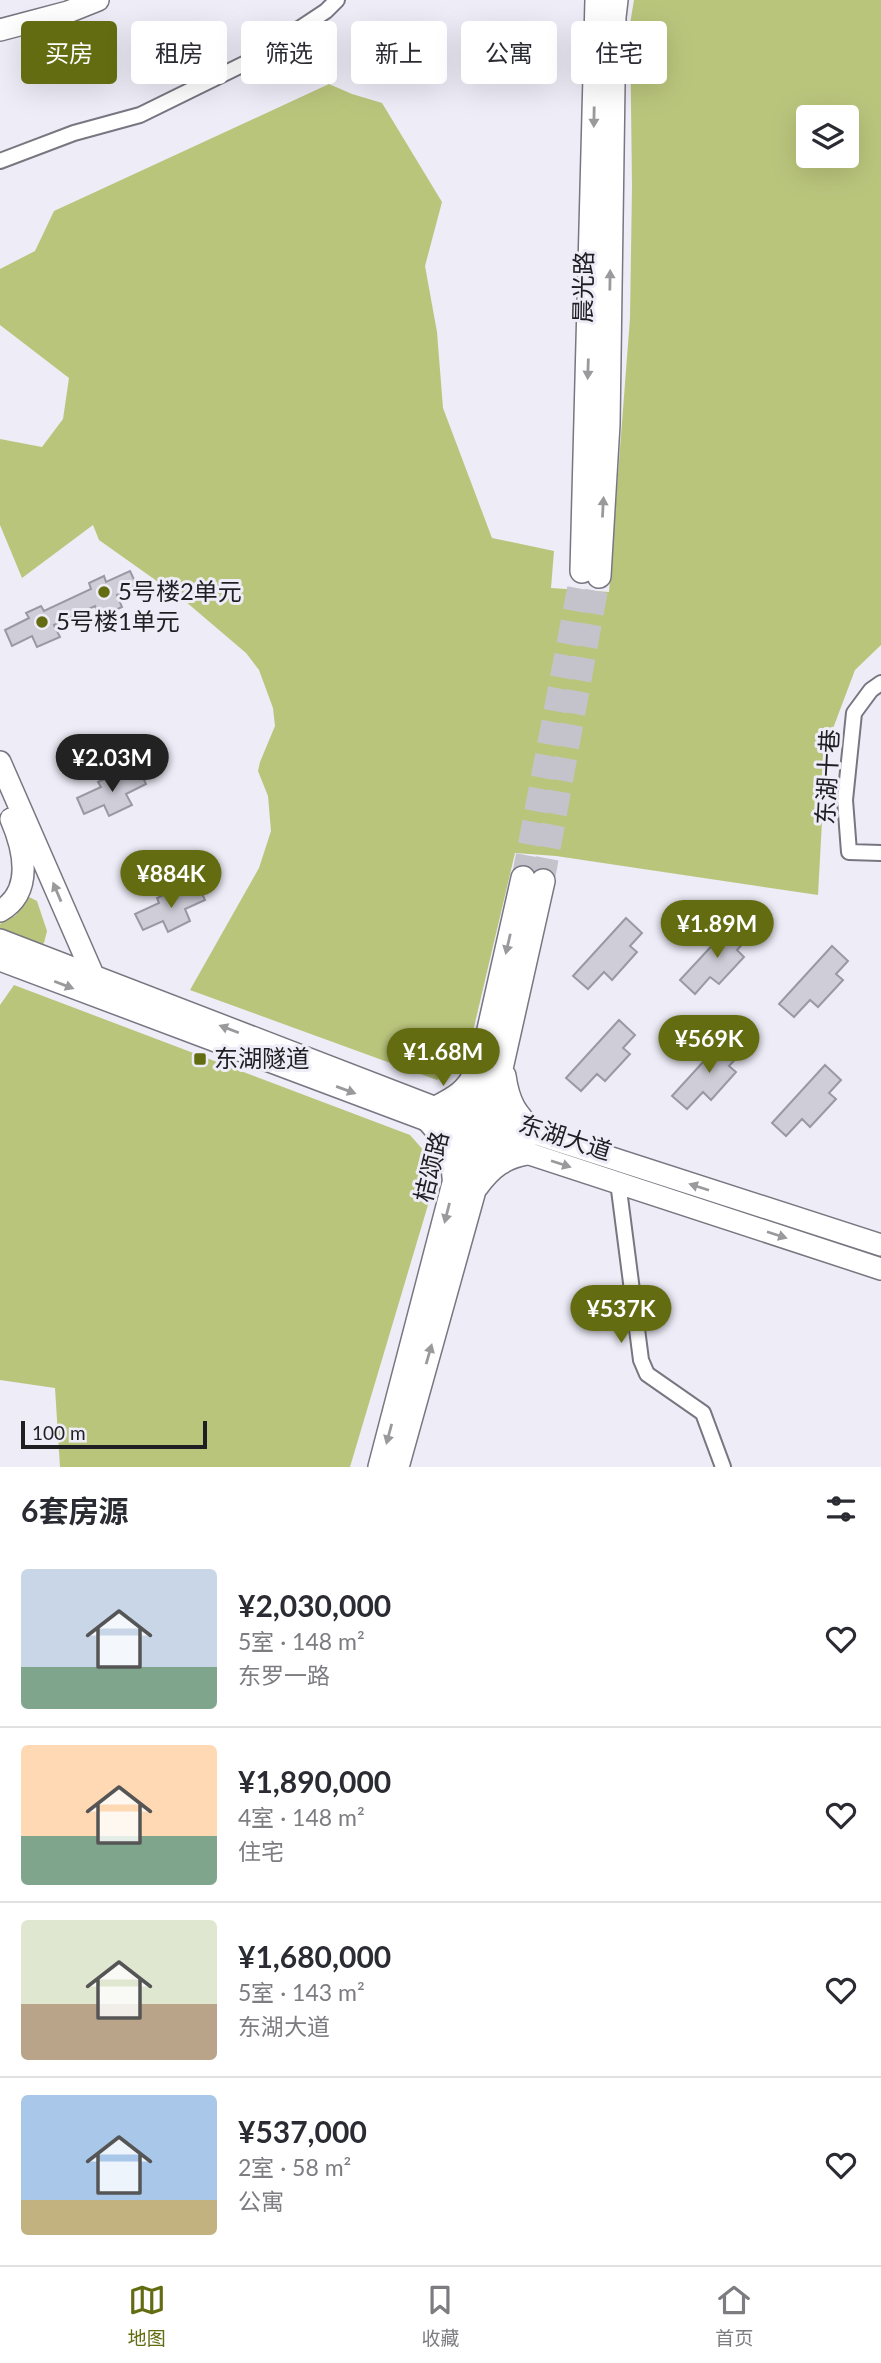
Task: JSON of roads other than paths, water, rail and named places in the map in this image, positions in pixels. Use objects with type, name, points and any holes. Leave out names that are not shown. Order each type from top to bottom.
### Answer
[{"type":"main road","points":[[0,19],[66,3],[98,0]]},
{"type":"main road","name":"晨光路","points":[[597,0],[591,573],[608,424],[616,0]]},
{"type":"main road","points":[[0,30],[66,3]]},
{"type":"main road","points":[[0,762],[94,977]]},
{"type":"main road","points":[[0,795],[20,841],[23,882],[16,900],[0,912]]},
{"type":"main road","name":"桔颂路","points":[[397,1467],[480,1129],[491,1064],[533,879]]},
{"type":"main road","name":"东湖大道","points":[[0,940],[432,1114]]},
{"type":"main road","name":"东湖大道","points":[[0,960],[432,1114],[881,1245]]},
{"type":"main road","points":[[491,1064],[531,1143],[465,1185],[432,1114],[468,1088],[491,1064]]},
{"type":"main road","name":"东湖大道","points":[[531,1143],[618,1182],[881,1269]]},
{"type":"main road","name":"桔颂路","points":[[380,1467],[465,1185]]},
{"type":"street","points":[[0,161],[75,133],[140,115],[252,61],[326,11],[337,0]]},
{"type":"street","name":"东湖十巷","points":[[881,683],[854,713],[845,800],[849,852],[881,853]]},
{"type":"street","points":[[618,1182],[641,1360],[646,1374],[703,1413],[723,1467]]},
{"type":"tunnel","points":[[523,878],[582,571]]},
{"type":"tunnel","points":[[543,881],[599,576]]},
{"type":"place","name":"5号楼2单元","points":[[104,592]]},
{"type":"place","name":"5号楼1单元","points":[[42,622]]},
{"type":"place","name":"东湖隧道","points":[[200,1059]]}]
